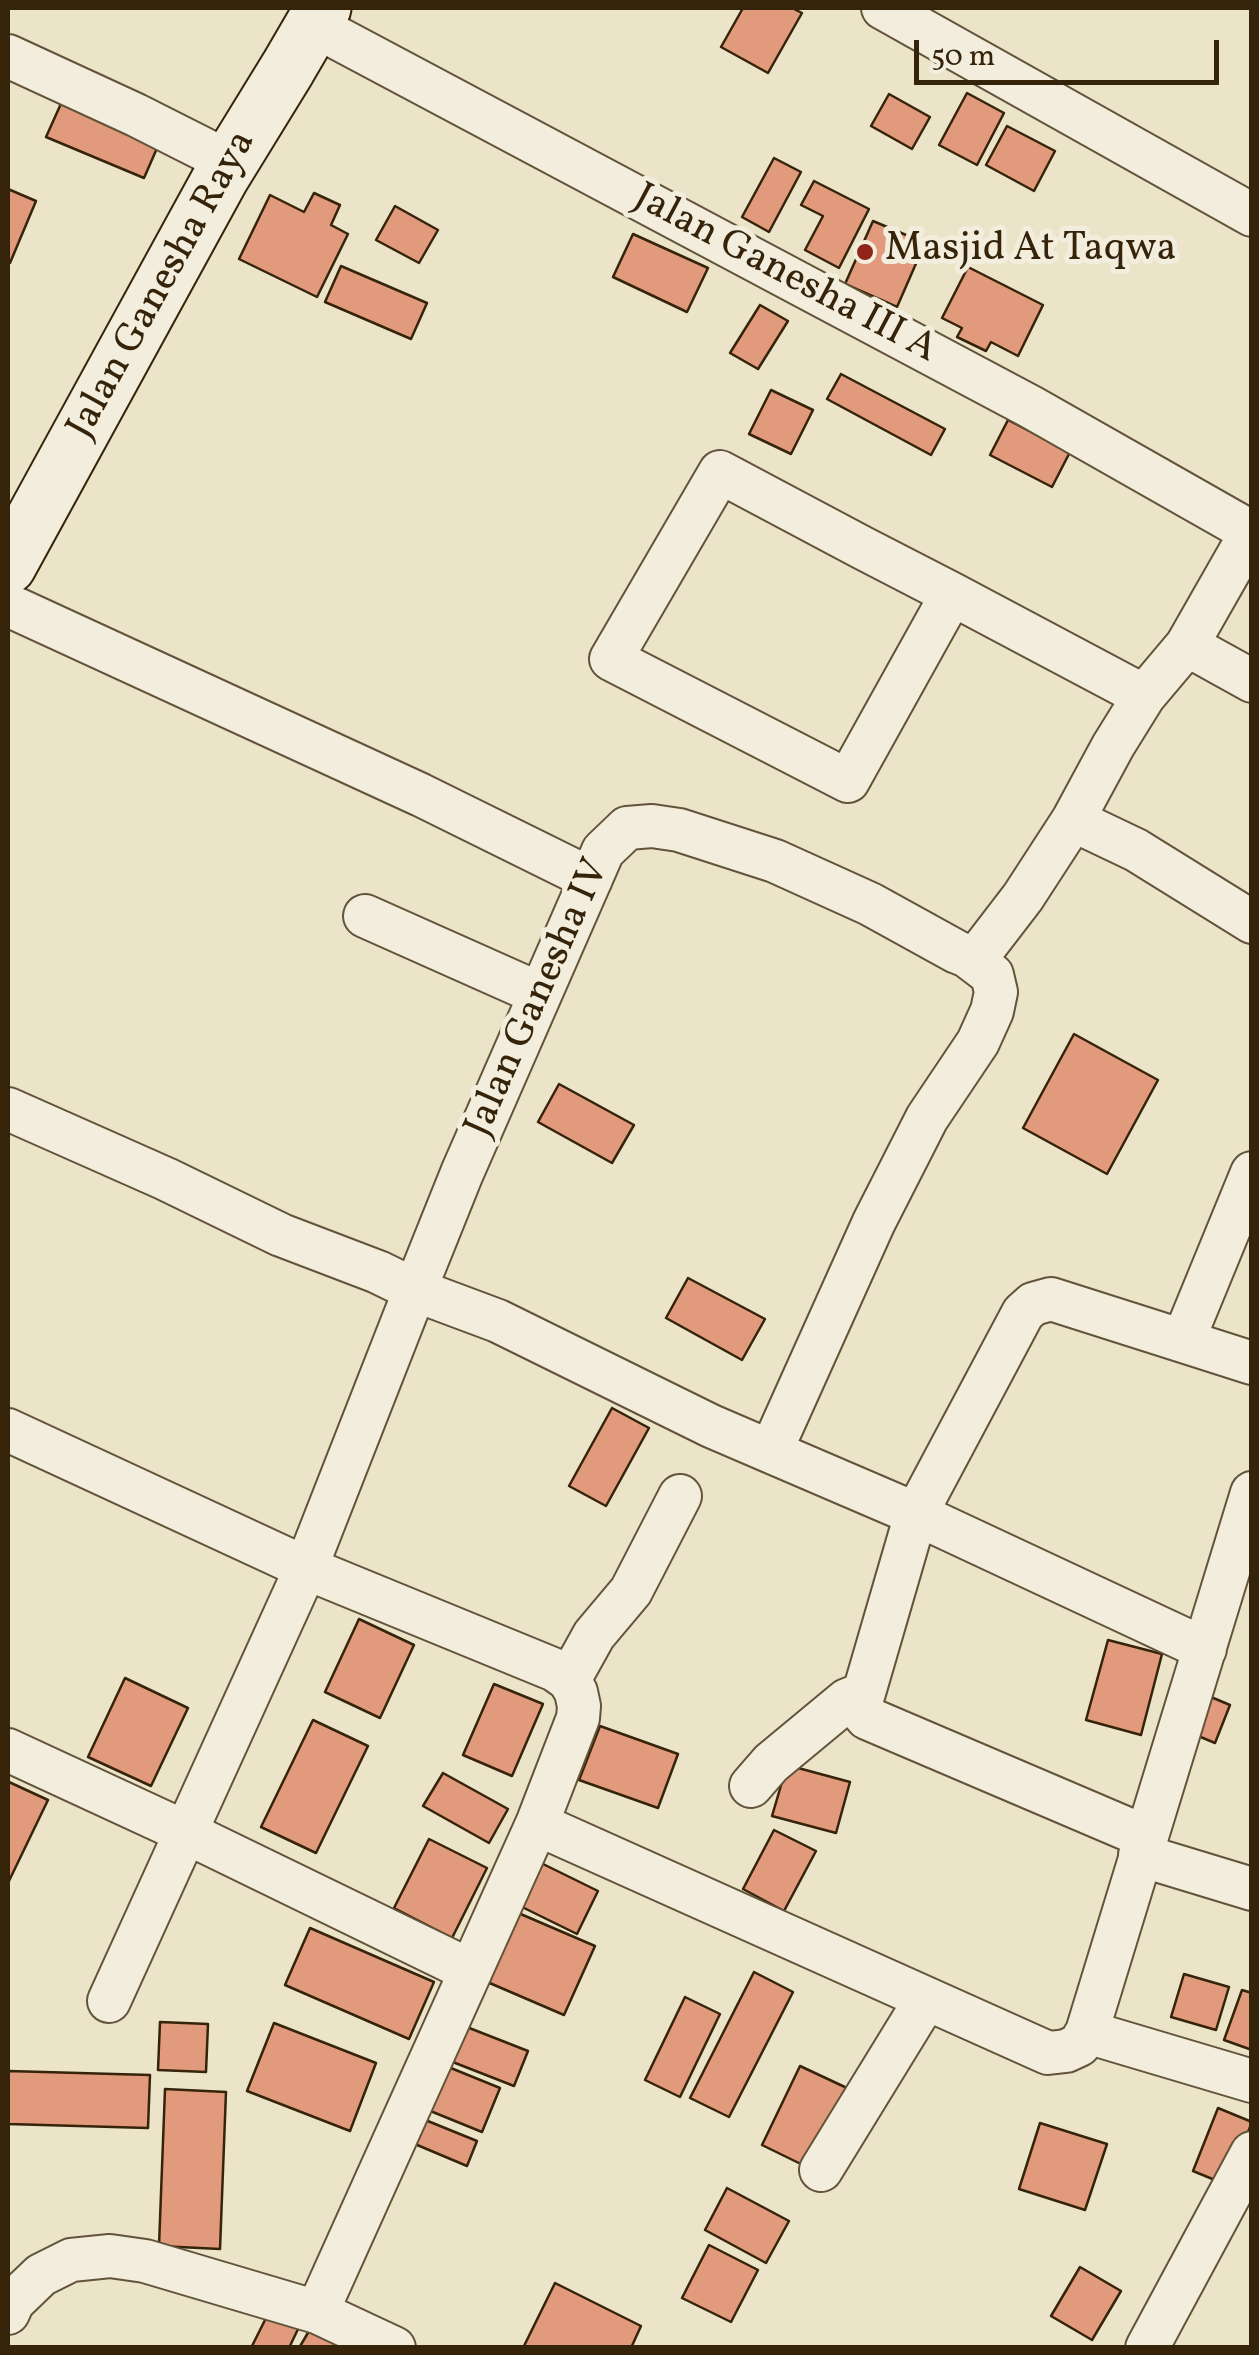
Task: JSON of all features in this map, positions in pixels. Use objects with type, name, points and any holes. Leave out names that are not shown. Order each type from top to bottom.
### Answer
[{"type":"street","points":[[883,8],[1252,215]]},
{"type":"street","name":"Jalan Ganesha Raya","points":[[8,566],[221,177],[318,16]]},
{"type":"street","name":"Jalan Ganesha III A","points":[[318,16],[1251,531]]},
{"type":"street","points":[[8,56],[136,114],[231,163]]},
{"type":"street","points":[[952,594],[848,781],[611,660],[720,472],[952,594],[1144,696]]},
{"type":"street","points":[[968,956],[980,954],[1023,897],[1073,820],[1144,696],[1187,645],[1251,531]]},
{"type":"street","points":[[8,604],[404,787],[591,879]]},
{"type":"street","points":[[1187,645],[1252,681]]},
{"type":"street","points":[[1073,820],[1136,850],[1252,922]]},
{"type":"street","name":"Jalan Ganesha IV","points":[[109,2001],[306,1568],[462,1173],[603,851],[626,828],[679,830],[775,861],[870,904],[968,956]]},
{"type":"street","points":[[365,916],[540,994]]},
{"type":"street","points":[[771,1450],[874,1222],[927,1118],[978,1042],[992,1010],[996,992],[992,975],[968,956]]},
{"type":"street","points":[[8,1109],[281,1235],[498,1322],[711,1426],[916,1514],[1205,1649]]},
{"type":"street","points":[[1183,1341],[1252,1173]]},
{"type":"street","points":[[1252,1363],[1065,1302],[1051,1299],[1033,1304],[1023,1313],[916,1514],[862,1694],[862,1712],[867,1718],[1143,1846],[1252,1889]]},
{"type":"street","points":[[8,1430],[306,1568],[555,1670],[569,1680],[576,1692],[578,1718],[537,1824],[317,2312]]},
{"type":"street","points":[[537,1824],[1048,2053],[1079,2045],[1087,2032],[1252,1493]]},
{"type":"street","points":[[569,1680],[594,1635],[630,1591],[680,1496]]},
{"type":"street","points":[[751,1786],[771,1764],[847,1700],[862,1694]]},
{"type":"street","points":[[8,1750],[470,1970]]},
{"type":"street","points":[[821,2170],[926,1999]]},
{"type":"street","points":[[1087,2032],[1252,2082]]},
{"type":"street","points":[[1147,2348],[1252,2153]]},
{"type":"street","points":[[8,2314],[13,2302],[41,2275],[71,2260],[110,2256],[145,2260],[317,2312],[371,2343]]},
{"type":"building","points":[[743,8],[792,8],[802,13],[768,73],[721,47]]},
{"type":"building","points":[[967,93],[1004,113],[977,165],[939,145]]},
{"type":"building","points":[[889,94],[930,117],[912,149],[871,126]]},
{"type":"building","points":[[64,97],[161,139],[144,178],[46,137]]},
{"type":"building","points":[[1007,126],[1055,151],[1034,191],[986,165]]},
{"type":"building","points":[[774,158],[801,172],[769,232],[742,217]]},
{"type":"building","points":[[814,181],[869,209],[839,268],[805,250],[823,216],[801,205]]},
{"type":"building","points":[[8,189],[36,201],[10,263],[8,262]]},
{"type":"building","points":[[314,193],[340,205],[331,225],[348,234],[317,297],[239,259],[270,195],[304,212]]},
{"type":"building","points":[[395,206],[438,230],[419,263],[376,240]]},
{"type":"building","points":[[873,221],[925,243],[897,307],[845,284]]},
{"type":"building","points":[[633,234],[708,268],[687,312],[613,277]]},
{"type":"building","points":[[341,266],[427,303],[411,339],[325,302]]},
{"type":"building","points":[[968,267],[1043,305],[1018,356],[991,342],[986,351],[957,337],[962,328],[942,318]]},
{"type":"building","points":[[760,305],[788,321],[758,369],[730,353]]},
{"type":"building","points":[[841,374],[945,429],[931,455],[827,399]]},
{"type":"building","points":[[771,390],[813,410],[791,454],[749,434]]},
{"type":"building","points":[[1008,420],[1070,452],[1052,487],[990,455]]},
{"type":"building","points":[[1074,1034],[1158,1080],[1107,1174],[1023,1128]]},
{"type":"building","points":[[559,1084],[634,1125],[612,1163],[538,1122]]},
{"type":"building","points":[[688,1278],[765,1319],[742,1360],[666,1318]]},
{"type":"building","points":[[612,1408],[649,1428],[606,1506],[569,1486]]},
{"type":"building","points":[[359,1619],[414,1645],[380,1718],[325,1692]]},
{"type":"building","points":[[1108,1640],[1162,1654],[1141,1735],[1086,1720]]},
{"type":"building","points":[[125,1678],[188,1708],[151,1786],[88,1757]]},
{"type":"building","points":[[494,1684],[543,1704],[512,1776],[463,1755]]},
{"type":"building","points":[[1199,1692],[1230,1705],[1215,1743],[1184,1730]]},
{"type":"building","points":[[313,1720],[368,1746],[316,1853],[261,1827]]},
{"type":"building","points":[[600,1726],[678,1754],[658,1808],[579,1780]]},
{"type":"building","points":[[787,1765],[850,1782],[836,1833],[772,1816]]},
{"type":"building","points":[[443,1773],[508,1809],[489,1843],[423,1806]]},
{"type":"building","points":[[9,1782],[48,1800],[8,1883],[8,1786]]},
{"type":"building","points":[[774,1830],[816,1851],[784,1911],[743,1889]]},
{"type":"building","points":[[429,1839],[487,1868],[452,1938],[394,1908]]},
{"type":"building","points":[[541,1863],[598,1891],[577,1934],[520,1906]]},
{"type":"building","points":[[516,1912],[595,1946],[564,2015],[485,1981]]},
{"type":"building","points":[[310,1928],[434,1982],[409,2039],[285,1985]]},
{"type":"building","points":[[754,1972],[793,1992],[729,2117],[690,2098]]},
{"type":"building","points":[[1184,1974],[1229,1987],[1216,2030],[1171,2017]]},
{"type":"building","points":[[1242,1990],[1252,1993],[1252,2050],[1224,2040]]},
{"type":"building","points":[[685,1997],[720,2014],[680,2097],[645,2080]]},
{"type":"building","points":[[160,2022],[208,2024],[206,2072],[158,2070]]},
{"type":"building","points":[[454,2022],[528,2051],[514,2086],[440,2057]]},
{"type":"building","points":[[274,2023],[376,2063],[350,2131],[247,2091]]},
{"type":"building","points":[[441,2064],[500,2088],[482,2132],[423,2108]]},
{"type":"building","points":[[800,2066],[847,2088],[809,2168],[762,2145]]},
{"type":"building","points":[[8,2071],[150,2075],[148,2128],[8,2124]]},
{"type":"building","points":[[165,2089],[226,2092],[220,2249],[159,2246]]},
{"type":"building","points":[[1218,2108],[1252,2122],[1227,2185],[1193,2171]]},
{"type":"building","points":[[413,2115],[477,2141],[467,2166],[403,2139]]},
{"type":"building","points":[[1040,2123],[1107,2144],[1085,2210],[1019,2189]]},
{"type":"building","points":[[727,2188],[789,2221],[766,2263],[705,2230]]},
{"type":"building","points":[[709,2245],[758,2270],[731,2322],[682,2298]]},
{"type":"building","points":[[1080,2267],[1121,2291],[1092,2340],[1051,2316]]},
{"type":"building","points":[[555,2283],[641,2326],[631,2348],[523,2348]]},
{"type":"building","points":[[269,2312],[299,2327],[289,2348],[251,2348]]},
{"type":"building","points":[[312,2326],[344,2348],[299,2348]]},
{"type":"place","name":"Masjid At Taqwa","points":[[865,252]]}]
